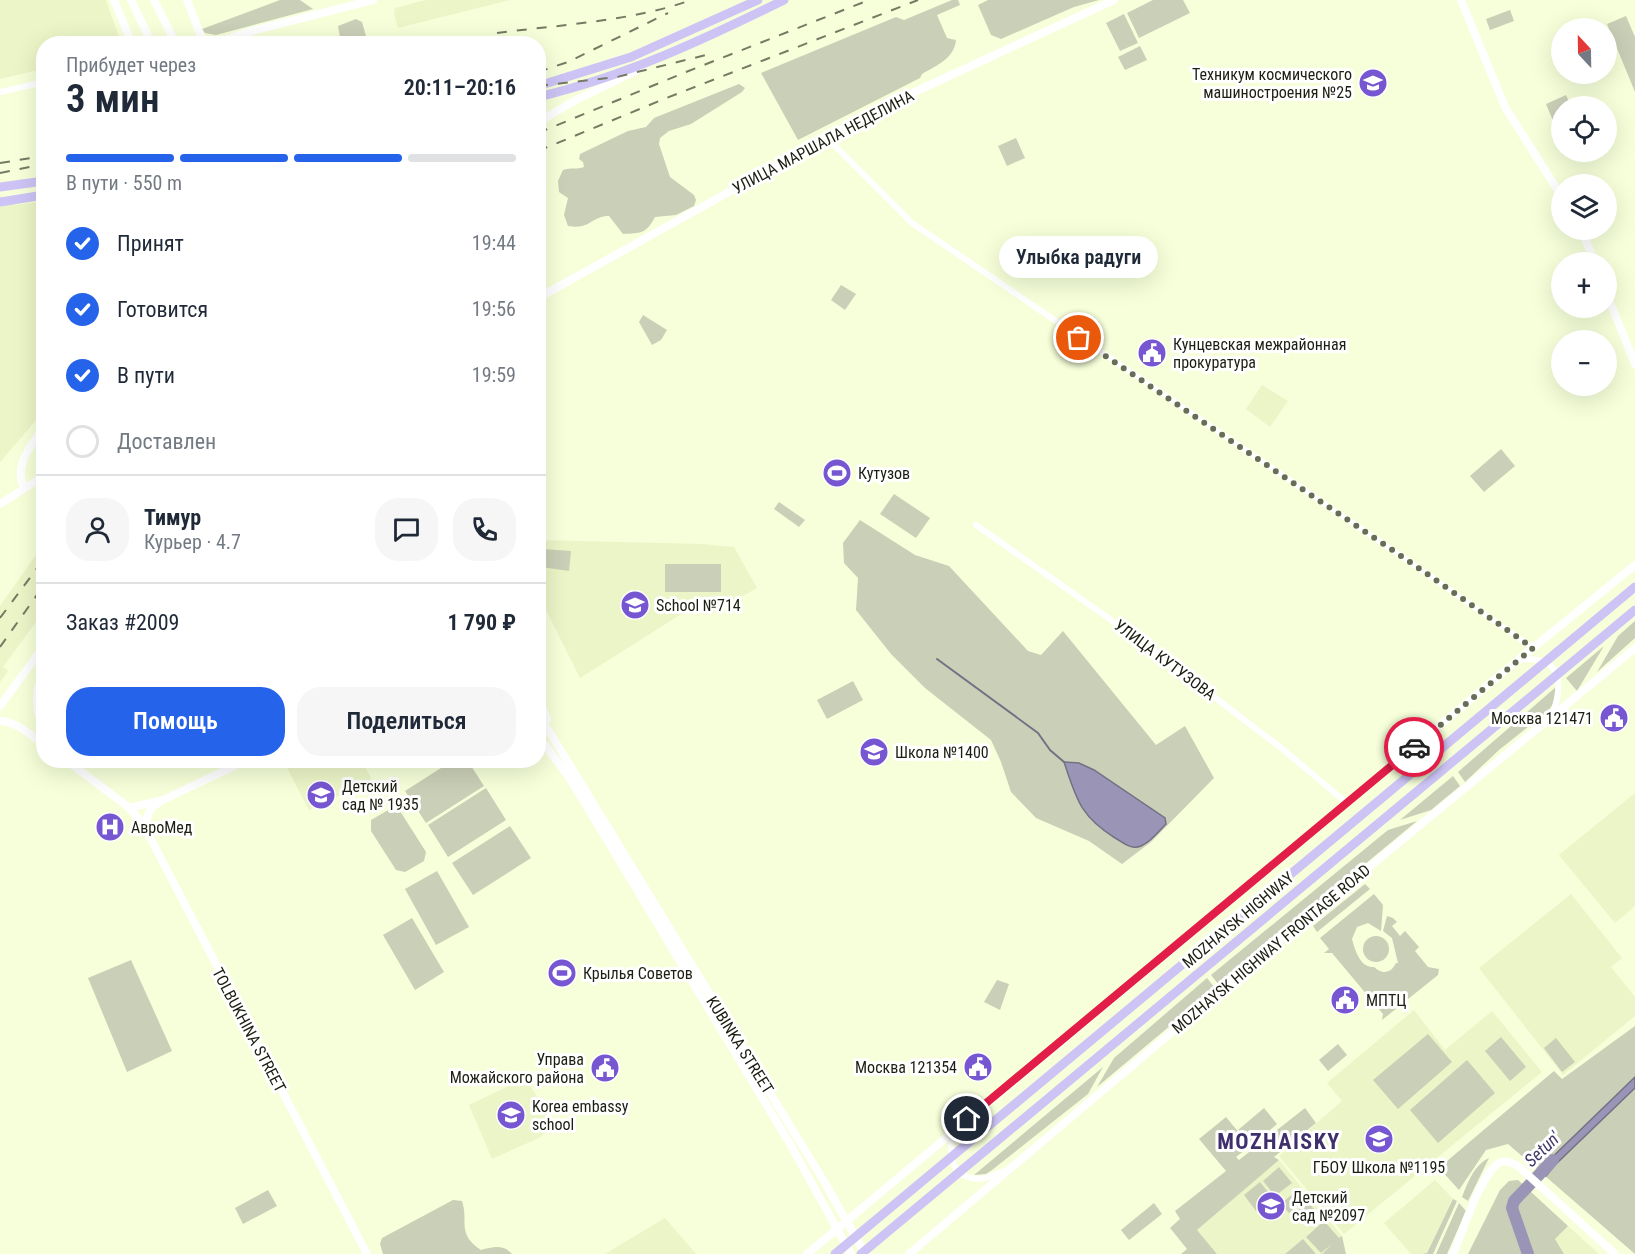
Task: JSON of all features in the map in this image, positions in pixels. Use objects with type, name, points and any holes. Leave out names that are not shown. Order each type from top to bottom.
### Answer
[{"type":"main road","points":[[114,0],[129,36]]},
{"type":"main road","points":[[131,0],[148,36]]},
{"type":"main road","points":[[154,0],[172,36]]},
{"type":"main road","points":[[186,0],[201,36]]},
{"type":"main road","points":[[236,36],[373,0]]},
{"type":"main road","points":[[546,84],[631,57],[758,0]]},
{"type":"main road","points":[[546,117],[576,100],[784,0]]},
{"type":"main road","name":"УЛИЦА МАРШАЛА НЕДЕЛИНА","points":[[546,293],[882,107],[1114,0]]},
{"type":"main road","points":[[1461,0],[1505,107],[1551,180]]},
{"type":"main road","points":[[546,95],[635,67],[684,48]]},
{"type":"main road","points":[[0,187],[36,182]]},
{"type":"main road","points":[[0,202],[36,196]]},
{"type":"main road","points":[[1616,318],[1635,364]]},
{"type":"main road","points":[[24,488],[20,480],[21,464],[36,440]]},
{"type":"main road","points":[[0,504],[36,481]]},
{"type":"main road","points":[[807,1254],[1518,660],[1635,565]]},
{"type":"main road","name":"MOZHAYSK HIGHWAY","points":[[835,1254],[1635,587]]},
{"type":"main road","name":"MOZHAYSK HIGHWAY","points":[[863,1254],[1635,610]]},
{"type":"main road","name":"MOZHAYSK HIGHWAY FRONTAGE ROAD","points":[[909,1254],[1300,924],[1635,648]]},
{"type":"main road","points":[[0,706],[36,657]]},
{"type":"main road","points":[[9,694],[5,709],[15,725]]},
{"type":"main road","points":[[546,715],[563,751]]},
{"type":"main road","points":[[0,721],[15,725],[36,739]]},
{"type":"main road","points":[[546,725],[563,751]]},
{"type":"main road","points":[[546,745],[592,815],[785,1135],[851,1254]]},
{"type":"main road","name":"KUBINKA STREET","points":[[563,751],[846,1220],[863,1254]]},
{"type":"main road","name":"TOLBUKHINA STREET","points":[[76,768],[129,808],[147,830],[186,910],[367,1254]]},
{"type":"main road","points":[[147,830],[147,816],[155,805],[230,768]]},
{"type":"main road","points":[[129,808],[163,800]]},
{"type":"main road","points":[[1453,1254],[1470,1211],[1492,1168],[1503,1161],[1511,1162],[1526,1174],[1615,1254]]},
{"type":"street","points":[[0,92],[36,84]]},
{"type":"street","points":[[827,138],[912,224],[1533,648]]},
{"type":"street","name":"УЛИЦА КУТУЗОВА","points":[[976,525],[1141,641],[1280,747],[1347,803]]},
{"type":"street","points":[[1518,660],[1537,659],[1545,662],[1555,672],[1560,689],[1552,717]]},
{"type":"street","points":[[963,1124],[954,1135],[951,1145],[951,1158],[962,1175],[985,1178],[1009,1169]]},
{"type":"shaded area","points":[[0,0],[106,0],[119,36],[36,36],[36,71],[0,79]]},
{"type":"shaded area","points":[[280,0],[300,0],[313,9],[216,35],[205,33],[202,29]]},
{"type":"shaded area","points":[[426,0],[510,0],[398,28],[394,14],[395,8]]},
{"type":"shaded area","points":[[952,0],[958,0],[960,5],[937,15],[947,38],[956,40],[955,47],[948,57],[922,74],[920,78],[798,140],[761,73],[896,17],[904,20]]},
{"type":"shaded area","points":[[988,0],[1099,0],[1074,7],[1001,39],[991,35],[978,5]]},
{"type":"shaded area","points":[[1153,0],[1183,0],[1190,13],[1139,38],[1127,13]]},
{"type":"shaded area","points":[[1510,10],[1514,21],[1490,30],[1486,19]]},
{"type":"shaded area","points":[[1124,14],[1138,43],[1120,51],[1106,23]]},
{"type":"shaded area","points":[[1626,16],[1635,37],[1635,92],[1617,48],[1617,20]]},
{"type":"shaded area","points":[[356,19],[362,22],[366,36],[340,36],[338,26]]},
{"type":"shaded area","points":[[1140,46],[1147,60],[1125,70],[1118,57]]},
{"type":"shaded area","points":[[739,84],[745,88],[742,92],[691,124],[669,131],[660,138],[659,144],[670,177],[694,195],[696,200],[694,206],[676,215],[655,217],[646,230],[639,233],[623,234],[609,216],[598,218],[582,226],[568,226],[564,215],[568,198],[559,192],[558,181],[563,170],[584,167],[583,162],[579,159],[580,154],[628,131],[646,127],[654,118]]},
{"type":"shaded area","points":[[1551,102],[1551,116],[1546,104]]},
{"type":"shaded area","points":[[1016,138],[1025,158],[1007,166],[998,146]]},
{"type":"shaded area","points":[[0,196],[15,205],[36,202],[36,420],[0,462]]},
{"type":"shaded area","points":[[841,285],[856,294],[845,310],[831,300]]},
{"type":"shaded area","points":[[643,315],[667,330],[661,340],[652,345],[639,322]]},
{"type":"shaded area","points":[[1262,385],[1288,401],[1270,427],[1246,409]]},
{"type":"shaded area","points":[[1501,449],[1515,466],[1484,492],[1470,476]]},
{"type":"shaded area","points":[[894,494],[930,518],[916,538],[880,514]]},
{"type":"shaded area","points":[[779,502],[805,520],[799,527],[774,509]]},
{"type":"shaded area","points":[[860,520],[915,555],[949,566],[1028,651],[1041,655],[1063,631],[1156,745],[1185,726],[1214,778],[1151,842],[1122,864],[1089,841],[1036,818],[1011,792],[991,740],[925,688],[891,654],[856,610],[858,578],[844,563],[843,543]]},
{"type":"shaded area","name":"School №714","points":[[546,540],[702,544],[734,547],[757,588],[711,614],[683,613],[580,678],[546,610]]},
{"type":"shaded area","points":[[546,549],[571,551],[569,571],[546,568]]},
{"type":"shaded area","points":[[36,555],[36,622],[3,667],[8,671],[0,682],[0,606]]},
{"type":"shaded area","points":[[665,564],[721,564],[721,592],[665,592]]},
{"type":"shaded area","points":[[1635,621],[1635,638],[1597,672],[1618,636]]},
{"type":"shaded area","points":[[1604,646],[1577,691],[1566,678]]},
{"type":"shaded area","points":[[853,681],[863,700],[827,719],[817,700]]},
{"type":"shaded area","points":[[1557,686],[1553,704],[1548,711],[1499,750],[1465,782],[1458,772]]},
{"type":"shaded area","points":[[1064,762],[1079,763],[1094,770],[1165,818],[1166,824],[1141,846],[1134,847],[1115,838],[1094,822],[1081,806]]},
{"type":"shaded area","name":"Детский сад № 1935","points":[[287,768],[366,768],[372,780],[309,810]]},
{"type":"shaded area","points":[[441,768],[472,768],[484,786],[426,823],[405,791]]},
{"type":"shaded area","points":[[1453,776],[1460,786],[1431,810],[1400,820]]},
{"type":"shaded area","points":[[486,788],[506,820],[448,857],[428,825]]},
{"type":"shaded area","points":[[1635,793],[1635,906],[1615,923],[1559,855]]},
{"type":"shaded area","points":[[390,809],[400,811],[426,852],[424,861],[405,872],[396,870],[371,831],[371,820]]},
{"type":"shaded area","points":[[1417,821],[1219,985],[1211,975],[1388,830]]},
{"type":"shaded area","points":[[510,826],[531,858],[473,895],[452,863]]},
{"type":"shaded area","points":[[437,871],[469,927],[436,945],[405,889]]},
{"type":"shaded area","points":[[1365,884],[1370,889],[1317,932],[1313,926]]},
{"type":"shaded area","points":[[1374,894],[1383,905],[1381,931],[1368,923],[1357,927],[1352,939],[1365,965],[1384,972],[1389,971],[1398,963],[1392,938],[1383,931],[1387,916],[1397,922],[1392,926],[1400,936],[1405,931],[1419,947],[1415,951],[1428,967],[1439,969],[1438,975],[1382,1020],[1383,1014],[1332,953],[1324,953],[1329,949],[1320,938]]},
{"type":"shaded area","points":[[1571,894],[1622,958],[1611,967],[1635,997],[1635,1016],[1563,1075],[1479,968]]},
{"type":"shaded area","points":[[412,918],[444,972],[415,990],[383,935]]},
{"type":"shaded area","points":[[1376,936],[1385,940],[1389,949],[1385,958],[1376,962],[1367,958],[1363,949],[1367,940]]},
{"type":"shaded area","points":[[131,960],[172,1051],[127,1072],[88,978]]},
{"type":"shaded area","points":[[1207,978],[1215,988],[1097,1087],[1114,1058]]},
{"type":"shaded area","points":[[997,980],[1009,984],[1000,1010],[984,1002]]},
{"type":"shaded area","name":"ГБОУ Школа №1195","points":[[1414,1010],[1445,1050],[1492,1011],[1542,1072],[1344,1234],[1279,1156],[1342,1101],[1327,1083]]},
{"type":"shaded area","points":[[1635,1026],[1635,1077],[1539,1169],[1546,1176],[1635,1088],[1635,1254],[1508,1144],[1486,1150],[1459,1190],[1439,1168],[1554,1071],[1562,1079]]},
{"type":"shaded area","points":[[1428,1034],[1452,1062],[1398,1109],[1373,1080]]},
{"type":"shaded area","points":[[1501,1037],[1526,1067],[1510,1081],[1485,1051]]},
{"type":"shaded area","points":[[1556,1038],[1575,1062],[1562,1072],[1544,1048]]},
{"type":"shaded area","points":[[1338,1044],[1347,1055],[1328,1071],[1319,1060]]},
{"type":"shaded area","points":[[1467,1060],[1495,1093],[1438,1143],[1410,1110]]},
{"type":"shaded area","points":[[1103,1067],[1088,1094],[992,1170],[986,1174],[974,1175]]},
{"type":"shaded area","points":[[1635,1077],[1635,1088],[1546,1176],[1539,1170]]},
{"type":"shaded area","name":"Korea embassy school","points":[[525,1078],[555,1124],[539,1138],[492,1159],[469,1105]]},
{"type":"shaded area","points":[[1264,1108],[1277,1124],[1252,1145],[1238,1130]]},
{"type":"shaded area","points":[[1305,1108],[1316,1123],[1274,1157],[1279,1160],[1197,1230],[1217,1254],[1181,1254],[1187,1249],[1170,1228],[1180,1219],[1175,1211],[1226,1171],[1199,1139],[1226,1117],[1250,1146],[1236,1157],[1239,1160]]},
{"type":"shaded area","points":[[1489,1158],[1468,1201],[1462,1197],[1469,1180],[1475,1169]]},
{"type":"shaded area","name":"Детский сад №2097","points":[[1279,1160],[1342,1236],[1322,1254],[1217,1254],[1197,1230]]},
{"type":"shaded area","points":[[1279,1167],[1292,1183],[1275,1196],[1263,1181]]},
{"type":"shaded area","points":[[1435,1180],[1453,1199],[1426,1254],[1411,1254],[1384,1223]]},
{"type":"shaded area","points":[[1518,1180],[1568,1226],[1555,1239],[1564,1254],[1468,1254],[1500,1190],[1509,1181]]},
{"type":"shaded area","points":[[1260,1182],[1273,1198],[1256,1211],[1244,1195]]},
{"type":"shaded area","points":[[1298,1189],[1306,1199],[1289,1213],[1281,1204]]},
{"type":"shaded area","points":[[268,1190],[277,1206],[243,1224],[235,1208]]},
{"type":"shaded area","points":[[1453,1199],[1457,1201],[1433,1254],[1422,1254],[1427,1253]]},
{"type":"shaded area","points":[[453,1200],[462,1201],[466,1233],[473,1244],[481,1250],[494,1247],[512,1254],[383,1254],[380,1244],[382,1238]]},
{"type":"shaded area","points":[[1307,1201],[1314,1209],[1297,1223],[1291,1215]]},
{"type":"shaded area","points":[[1154,1203],[1162,1214],[1129,1240],[1121,1230]]},
{"type":"shaded area","points":[[1459,1203],[1466,1211],[1447,1254],[1436,1254]]},
{"type":"shaded area","points":[[665,1218],[696,1254],[605,1254]]},
{"type":"shaded area","points":[[1324,1221],[1339,1238],[1342,1236],[1346,1254],[1322,1254],[1332,1244],[1321,1253],[1306,1237]]},
{"type":"shaded area","points":[[1568,1226],[1599,1254],[1564,1254],[1555,1239]]},
{"type":"shaded area","points":[[1303,1239],[1316,1254],[1285,1254]]},
{"type":"waterway","points":[[937,659],[1038,733],[1050,750],[1064,762]]},
{"type":"waterway","name":"Setun'","points":[[1528,1254],[1512,1208],[1514,1201],[1553,1160]]},
{"type":"railway","points":[[497,33],[621,18],[691,0]]},
{"type":"railway","points":[[546,130],[869,0]]},
{"type":"railway","points":[[546,148],[918,0]]},
{"type":"railway","points":[[546,69],[568,62],[668,13]]},
{"type":"railway","points":[[546,85],[617,77],[706,55]]},
{"type":"railway","points":[[0,163],[36,157]]},
{"type":"railway","points":[[0,173],[36,166]]},
{"type":"railway","points":[[0,618],[36,570]]},
{"type":"railway","points":[[0,647],[36,596]]},
{"type":"way so far","points":[[1079,338],[1533,648],[1414,747]]},
{"type":"place","name":"Техникум космического машиностроения №25","points":[[1373,83]]},
{"type":"place","name":"Улыбка радуги","points":[[1079,338]]},
{"type":"place","name":"Кунцевская межрайонная прокуратура","points":[[1152,353]]},
{"type":"place","name":"Кутузов","points":[[837,473]]},
{"type":"place","name":"School №714","points":[[635,605]]},
{"type":"place","name":"Москва 121471","points":[[1614,718]]},
{"type":"place","name":"Школа №1400","points":[[874,752]]},
{"type":"place","name":"Детский сад № 1935","points":[[321,795]]},
{"type":"place","name":"АвроМед","points":[[110,827]]},
{"type":"place","name":"Крылья Советов","points":[[562,973]]},
{"type":"place","name":"МПТЦ","points":[[1345,1000]]},
{"type":"place","name":"Москва 121354","points":[[978,1067]]},
{"type":"place","name":"Управа Можайского района","points":[[605,1068]]},
{"type":"place","name":"Korea embassy school","points":[[511,1115]]},
{"type":"place","name":"ГБОУ Школа №1195","points":[[1379,1139]]},
{"type":"place","name":"Детский сад №2097","points":[[1271,1206]]},
{"type":"district","name":"MOZHAISKY","points":[[1279,1141]]},
{"type":"route","points":[[967,1119],[1414,747]]}]
